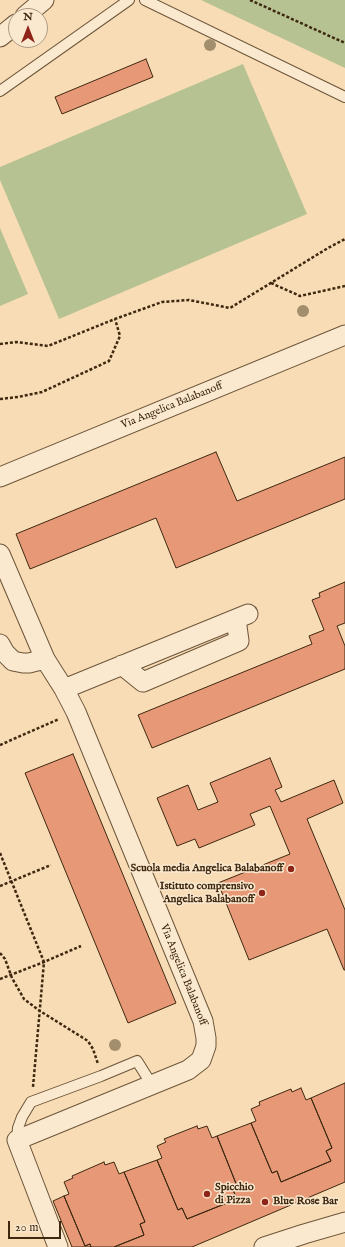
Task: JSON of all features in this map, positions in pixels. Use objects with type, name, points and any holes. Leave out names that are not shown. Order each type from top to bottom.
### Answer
[{"type":"street","points":[[34,8],[44,0]]},
{"type":"street","points":[[0,37],[8,30]]},
{"type":"street","name":"Via Angelica Balabanoff","points":[[0,478],[345,335]]},
{"type":"street","name":"Via Angelica Balabanoff","points":[[0,554],[45,659],[64,689],[76,712],[200,1015],[205,1030],[206,1046],[201,1060],[188,1070],[17,1140]]},
{"type":"street","points":[[64,689],[242,616]]},
{"type":"street","points":[[0,644],[5,653],[13,661],[29,663],[45,659]]},
{"type":"street","points":[[17,1140],[58,1247]]},
{"type":"street","points":[[264,1247],[318,1229],[345,1222]]},
{"type":"lane","points":[[0,91],[129,0]]},
{"type":"lane","points":[[145,0],[345,97]]},
{"type":"lane","points":[[17,1140],[20,1123],[31,1102],[137,1061],[152,1085]]},
{"type":"path","points":[[250,0],[345,43]]},
{"type":"path","points":[[0,344],[16,342],[48,346],[162,302],[189,300],[230,308],[345,239]]},
{"type":"path","points":[[270,283],[300,296],[345,286]]},
{"type":"path","points":[[0,399],[42,392],[109,361],[120,336],[115,319]]},
{"type":"path","points":[[0,745],[76,712]]},
{"type":"path","points":[[0,853],[44,962],[31,1102]]},
{"type":"path","points":[[0,886],[51,865]]},
{"type":"path","points":[[0,979],[82,946]]},
{"type":"path","points":[[0,954],[5,959],[10,974],[24,999],[40,1011],[88,1041],[93,1049],[101,1076]]},
{"type":"green space","points":[[201,0],[345,0],[345,68]]},
{"type":"green space","points":[[243,64],[307,214],[59,319],[0,180],[0,167]]},
{"type":"green space","points":[[0,228],[28,294],[0,306]]},
{"type":"building","points":[[146,59],[153,77],[62,114],[55,97]]},
{"type":"building","points":[[216,452],[237,501],[345,457],[345,499],[176,568],[156,518],[30,569],[16,534]]},
{"type":"building","points":[[345,582],[345,623],[337,626],[345,646],[345,669],[152,748],[138,715],[312,644],[309,636],[324,630],[312,600],[320,597],[319,593]]},
{"type":"building","points":[[73,754],[176,1003],[128,1023],[25,773]]},
{"type":"building","name":"Scuola media Angelica Balabanoff","points":[[270,758],[282,787],[275,790],[281,802],[334,780],[343,803],[307,819],[345,910],[345,970],[327,929],[249,960],[218,883],[290,854],[270,806],[250,814],[255,825],[199,848],[195,839],[177,846],[157,798],[188,785],[198,810],[218,802],[210,783]]},
{"type":"building","points":[[345,1083],[345,1182],[192,1247],[114,1247],[144,1235],[140,1224],[145,1222],[124,1172],[157,1160],[178,1210],[182,1208],[187,1219],[237,1199],[232,1188],[237,1186],[217,1136],[251,1123],[272,1173],[277,1171],[281,1182],[331,1161],[326,1151],[332,1148],[311,1098]]},
{"type":"building","points":[[301,1088],[306,1100],[311,1098],[332,1148],[326,1151],[331,1161],[281,1182],[277,1171],[272,1173],[251,1123],[256,1121],[251,1109],[260,1105],[259,1102],[291,1089],[292,1092]]},
{"type":"building","points":[[197,1126],[198,1129],[207,1126],[212,1138],[217,1136],[237,1186],[232,1188],[237,1199],[187,1219],[182,1208],[178,1210],[157,1160],[162,1158],[157,1146],[166,1142],[164,1139]]},
{"type":"building","points":[[104,1162],[105,1165],[114,1162],[119,1174],[124,1172],[145,1222],[140,1224],[144,1235],[114,1247],[91,1247],[90,1244],[85,1246],[64,1196],[69,1194],[64,1182],[73,1178],[72,1176]]},
{"type":"building","points":[[64,1196],[85,1246],[90,1244],[91,1247],[72,1247],[53,1201]]},
{"type":"place","name":"Scuola media Angelica Balabanoff","points":[[291,869]]},
{"type":"place","name":"Istituto comprensivo Angelica Balabanoff","points":[[262,893]]},
{"type":"place","name":"Spicchio di Pizza","points":[[207,1194]]},
{"type":"place","name":"Blue Rose Bar","points":[[265,1202]]}]
